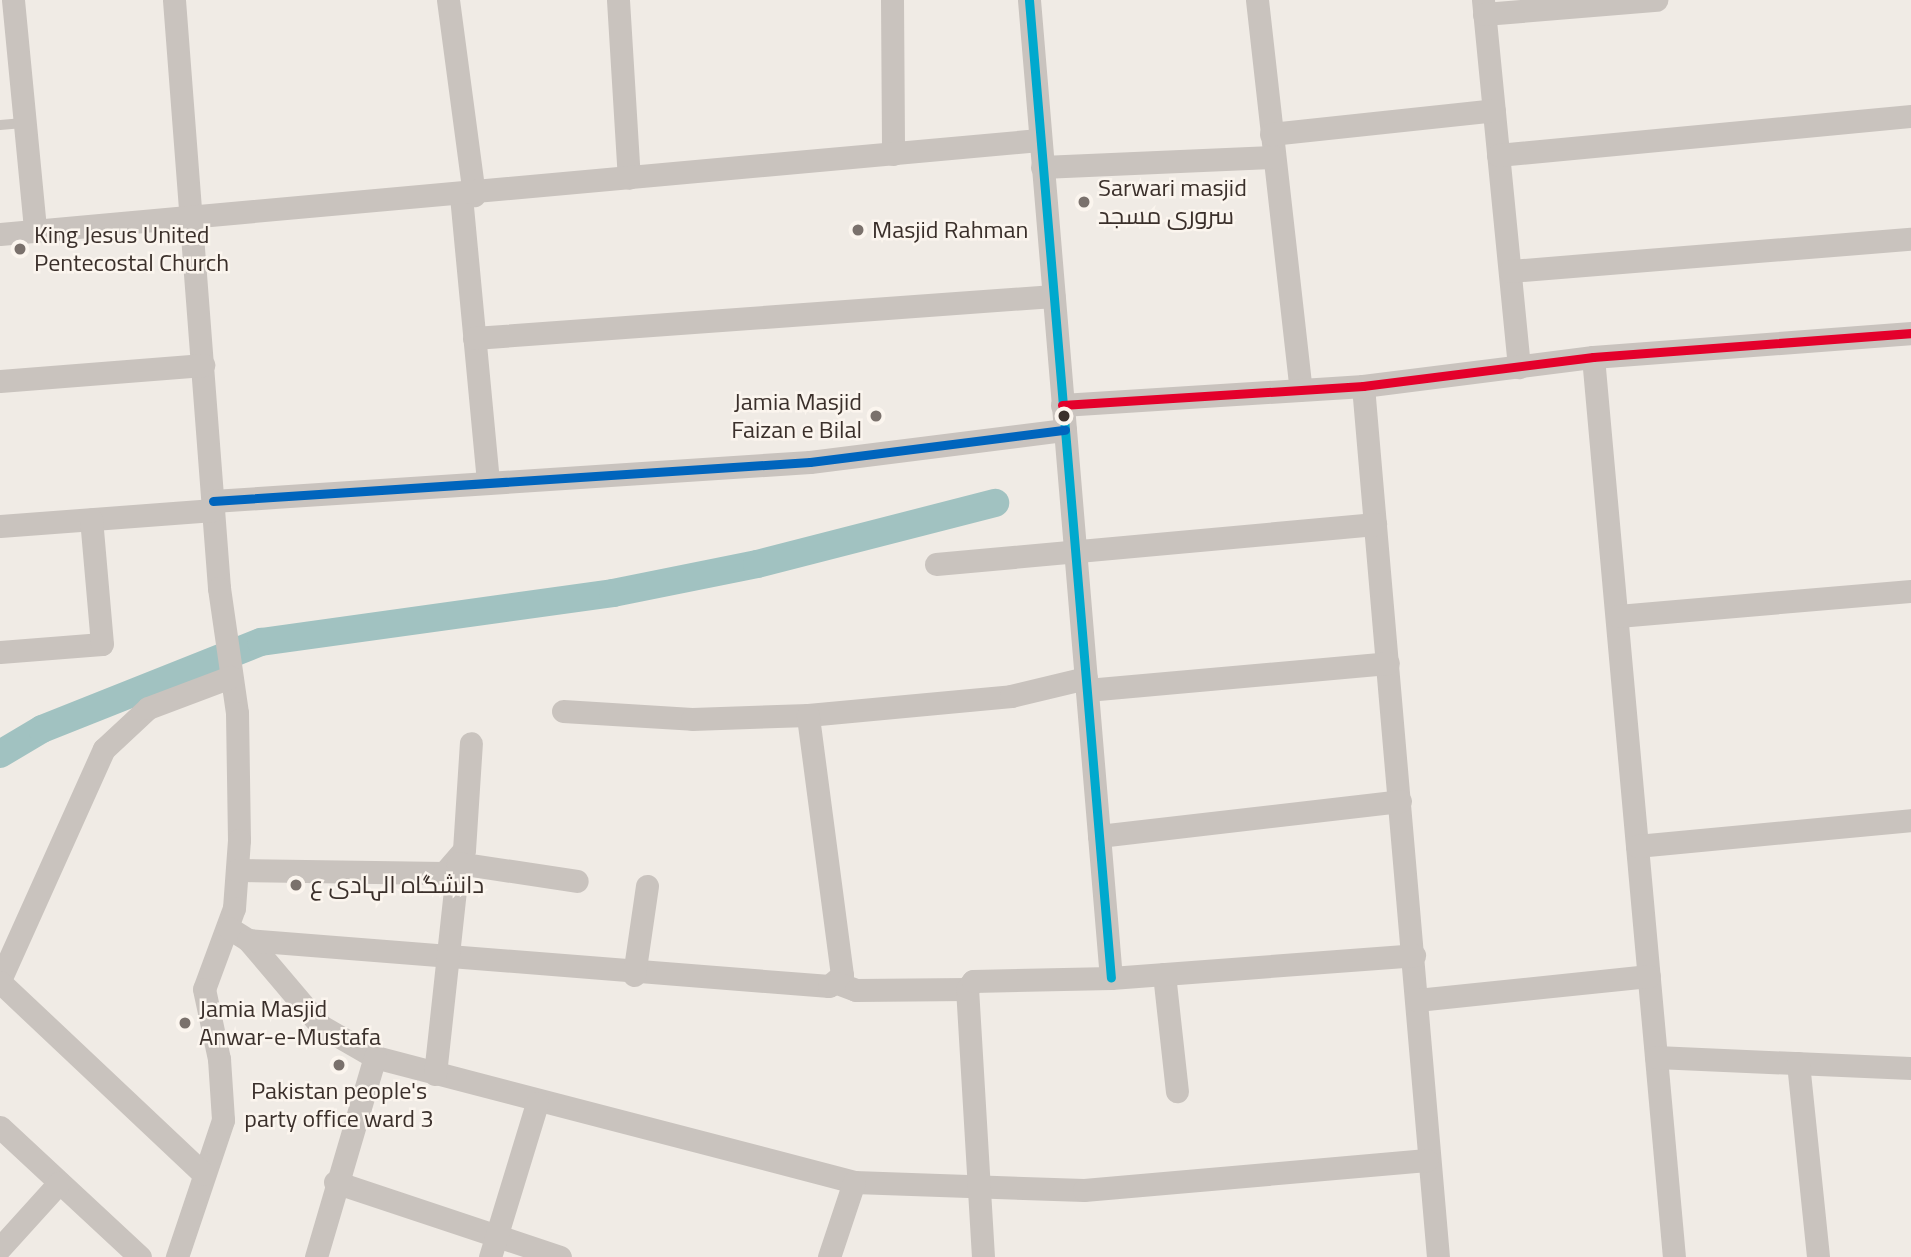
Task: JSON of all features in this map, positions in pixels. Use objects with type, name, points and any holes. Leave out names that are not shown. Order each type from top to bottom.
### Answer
[{"type":"street","points":[[13,0],[35,230]]},
{"type":"street","points":[[174,0],[225,641],[237,713],[238,934],[204,989],[223,1119],[177,1257]]},
{"type":"street","points":[[448,0],[468,195],[474,338],[488,483]]},
{"type":"street","points":[[618,0],[629,178]]},
{"type":"street","points":[[892,0],[893,154]]},
{"type":"street","points":[[1029,0],[1111,978]]},
{"type":"street","points":[[1257,0],[1301,390]]},
{"type":"street","points":[[1518,367],[1484,7],[1656,0]]},
{"type":"street","points":[[1271,134],[1494,110]]},
{"type":"street","points":[[1498,155],[1911,116]]},
{"type":"street","points":[[0,234],[468,195],[1039,141]]},
{"type":"street","points":[[1042,167],[1274,157]]},
{"type":"street","points":[[1510,271],[1911,239]]},
{"type":"street","points":[[474,338],[1053,296]]},
{"type":"street","points":[[1062,405],[1363,386],[1592,357],[1911,333]]},
{"type":"street","points":[[1592,357],[1618,616],[1674,1257]]},
{"type":"street","points":[[0,381],[203,365]]},
{"type":"street","points":[[1363,386],[1414,955],[1427,1160],[1438,1257]]},
{"type":"street","points":[[0,526],[213,505],[488,483],[810,462],[1065,430]]},
{"type":"street","points":[[0,652],[102,644],[91,519]]},
{"type":"street","points":[[936,564],[1075,549],[1375,524]]},
{"type":"street","points":[[1618,616],[1911,591]]},
{"type":"street","points":[[563,711],[692,719],[808,715],[1011,695],[1086,684],[1388,663]]},
{"type":"street","points":[[204,1174],[0,981],[104,749],[148,708],[229,670]]},
{"type":"street","points":[[808,715],[842,975],[837,983]]},
{"type":"street","points":[[435,1074],[471,743]]},
{"type":"street","points":[[1099,836],[1400,801]]},
{"type":"street","points":[[1637,846],[1911,820]]},
{"type":"street","points":[[237,870],[444,873],[458,863],[577,881]]},
{"type":"street","points":[[634,975],[647,886]]},
{"type":"street","points":[[238,934],[450,952],[634,975],[837,983],[856,990],[967,989],[982,977],[1111,978],[1414,955]]},
{"type":"street","points":[[238,934],[321,1026],[375,1058],[537,1103],[854,1182],[980,1191],[1084,1190],[1427,1160]]},
{"type":"street","points":[[1164,974],[1177,1091]]},
{"type":"street","points":[[1417,1000],[1649,976]]},
{"type":"street","points":[[967,989],[983,1257]]},
{"type":"street","points":[[1656,1057],[1911,1068]]},
{"type":"street","points":[[316,1257],[335,1182],[375,1058]]},
{"type":"street","points":[[1798,1063],[1818,1257]]},
{"type":"street","points":[[490,1257],[537,1103]]},
{"type":"street","points":[[0,1127],[140,1257]]},
{"type":"street","points":[[335,1182],[560,1257]]},
{"type":"street","points":[[829,1257],[854,1182]]},
{"type":"street","points":[[0,1248],[60,1183]]},
{"type":"lane","points":[[0,125],[23,123]]},
{"type":"waterway","points":[[0,754],[42,729],[261,642],[613,593],[757,564],[995,503]]},
{"type":"transit line","points":[[1029,0],[1111,978]]},
{"type":"transit line","points":[[1062,405],[1363,386],[1593,357],[1911,333]]},
{"type":"transit line","points":[[213,501],[810,462],[1065,430]]},
{"type":"place","name":"Sarwari masjid سروری مسجد","points":[[1084,202]]},
{"type":"place","name":"Masjid Rahman","points":[[858,230]]},
{"type":"place","name":"King Jesus United Pentecostal Church","points":[[20,249]]},
{"type":"place","name":"Jamia Masjid Faizan e Bilal","points":[[876,416]]},
{"type":"place","name":"دانشگاہ الہادی ع","points":[[296,885]]},
{"type":"place","name":"Jamia Masjid Anwar-e-Mustafa","points":[[185,1023]]},
{"type":"place","name":"Pakistan people's party office ward 3","points":[[339,1065]]}]
